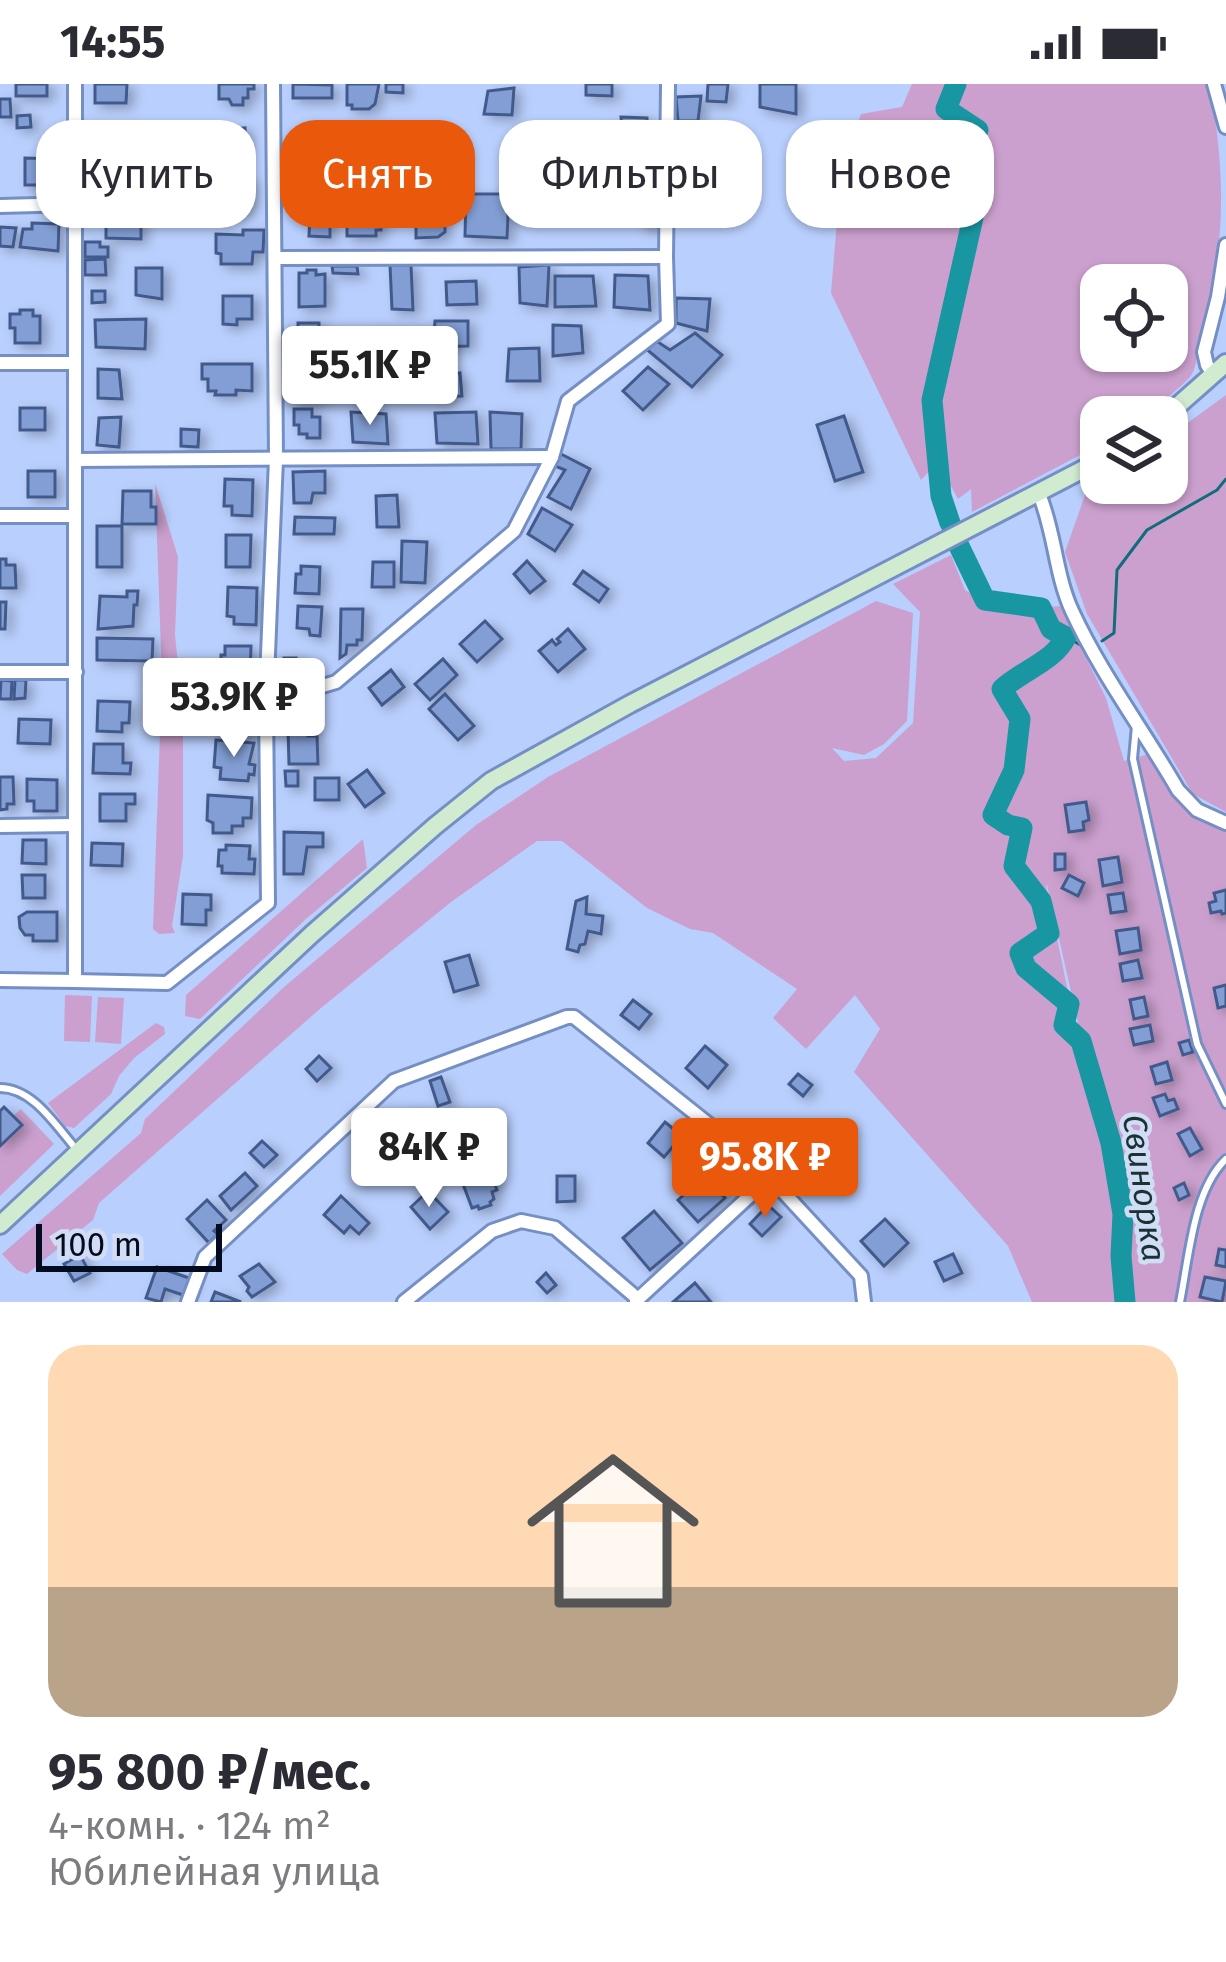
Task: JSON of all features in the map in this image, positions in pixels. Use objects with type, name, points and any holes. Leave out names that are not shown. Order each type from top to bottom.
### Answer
[{"type":"main road","points":[[1188,397],[1220,369]]},
{"type":"main road","points":[[0,1225],[312,934],[491,782],[630,704],[1080,472]]},
{"type":"street","points":[[76,84],[76,120]]},
{"type":"street","points":[[0,980],[167,983],[268,904],[266,703],[276,459],[273,84]]},
{"type":"street","points":[[266,703],[336,682],[514,531],[552,457],[568,401],[668,324],[668,84]]},
{"type":"street","points":[[1214,84],[1226,127]]},
{"type":"street","points":[[0,206],[36,205]]},
{"type":"street","points":[[75,228],[76,981]]},
{"type":"street","points":[[1220,369],[1207,365],[1204,352],[1226,245]]},
{"type":"street","points":[[275,258],[666,257]]},
{"type":"street","points":[[0,362],[75,363]]},
{"type":"street","points":[[75,460],[552,457]]},
{"type":"street","points":[[1039,494],[1072,610],[1136,723],[1184,799],[1226,823]]},
{"type":"street","points":[[0,516],[75,516]]},
{"type":"street","points":[[0,673],[76,672]]},
{"type":"street","points":[[0,826],[76,825]]},
{"type":"street","points":[[188,1302],[205,1257],[394,1081],[574,1017],[769,1178],[861,1276],[864,1302]]},
{"type":"street","points":[[404,1302],[492,1231],[520,1221],[555,1228],[637,1301],[769,1178]]},
{"type":"lane","points":[[1136,723],[1132,759],[1197,1044],[1226,1104]]},
{"type":"lane","points":[[0,1088],[26,1094],[80,1153]]},
{"type":"lane","points":[[1180,1302],[1202,1197],[1208,1180],[1226,1159]]},
{"type":"shaded area","points":[[912,84],[1209,84],[1221,207],[1211,298],[1192,374],[1169,396],[1080,396],[1080,455],[972,512],[971,489],[958,499],[938,462],[921,480],[831,293],[836,228],[994,228],[994,120],[859,120],[861,114],[902,107]]},
{"type":"shaded area","points":[[1226,395],[1226,812],[1193,794],[1087,614],[1065,552],[1082,504],[1188,504],[1188,423]]},
{"type":"shaded area","points":[[155,483],[178,557],[175,635],[183,712],[183,856],[172,926],[175,933],[159,934],[153,929],[162,678]]},
{"type":"shaded area","points":[[951,555],[965,590],[1001,611],[1060,606],[1106,698],[1124,761],[1152,753],[1179,801],[1226,831],[1226,1302],[1032,1302],[1008,1246],[854,1072],[880,1029],[855,995],[806,1049],[773,1018],[797,989],[713,933],[690,929],[647,908],[562,841],[537,841],[451,902],[321,1008],[99,1203],[93,1220],[27,1274],[2,1254],[141,1133],[145,1119],[284,987],[476,825],[548,777],[876,601],[913,613],[907,721],[884,744],[864,755],[832,748],[844,761],[876,758],[913,723],[920,612],[893,584]],"holes":[[[1047,885],[1094,1094],[1085,1074]]]},
{"type":"shaded area","points":[[363,839],[367,868],[200,1019],[185,1016],[186,995]]},
{"type":"shaded area","points":[[65,995],[92,996],[90,1042],[64,1041]]},
{"type":"shaded area","points":[[98,997],[124,998],[121,1044],[95,1042]]},
{"type":"shaded area","points":[[156,1023],[164,1027],[165,1034],[134,1058],[111,1094],[74,1128],[65,1126],[48,1103]]},
{"type":"shaded area","points":[[21,1109],[54,1144],[0,1196],[0,1146],[22,1126],[13,1116]]},
{"type":"building","points":[[16,84],[47,84],[47,96],[16,96]]},
{"type":"building","points":[[95,84],[127,84],[126,103],[95,103]]},
{"type":"building","points":[[219,84],[254,84],[254,89],[248,89],[243,105],[232,105],[229,99],[219,99]]},
{"type":"building","points":[[293,84],[332,85],[332,98],[293,98]]},
{"type":"building","points":[[347,84],[379,84],[375,104],[369,109],[352,109],[347,105]]},
{"type":"building","points":[[386,84],[403,84],[403,93],[386,92]]},
{"type":"building","points":[[586,84],[612,84],[612,96],[586,95]]},
{"type":"building","points":[[708,84],[728,84],[726,102],[707,101]]},
{"type":"building","points":[[760,84],[796,84],[796,114],[760,107]]},
{"type":"building","points":[[514,88],[512,115],[484,114],[488,91]]},
{"type":"building","points":[[701,96],[698,120],[678,120],[676,97]]},
{"type":"building","points":[[0,99],[10,99],[11,117],[0,117]]},
{"type":"building","points":[[30,115],[31,127],[17,128],[17,116]]},
{"type":"building","points":[[25,158],[36,158],[36,185],[25,185]]},
{"type":"building","points":[[475,194],[499,194],[499,228],[507,228],[507,238],[465,236],[465,228],[475,228]]},
{"type":"building","points":[[32,223],[36,228],[59,228],[58,251],[20,247],[23,229],[32,229]]},
{"type":"building","points":[[0,227],[16,228],[13,247],[0,246]]},
{"type":"building","points":[[106,228],[141,228],[141,239],[106,238]]},
{"type":"building","points":[[309,228],[330,228],[330,237],[309,236]]},
{"type":"building","points":[[347,228],[381,228],[376,236],[347,236]]},
{"type":"building","points":[[416,228],[445,228],[438,237],[416,238]]},
{"type":"building","points":[[243,230],[264,230],[263,252],[253,252],[252,264],[221,264],[216,234],[243,235]]},
{"type":"building","points":[[85,242],[108,247],[108,257],[85,257]]},
{"type":"building","points":[[105,259],[106,275],[85,275],[85,260]]},
{"type":"building","points":[[390,265],[411,265],[413,310],[392,309]]},
{"type":"building","points":[[549,265],[547,306],[520,303],[519,267]]},
{"type":"building","points":[[332,266],[357,266],[358,274],[333,273]]},
{"type":"building","points":[[136,268],[162,268],[162,299],[136,295]]},
{"type":"building","points":[[299,273],[325,274],[325,306],[299,307]]},
{"type":"building","points":[[615,275],[648,276],[650,310],[614,307]]},
{"type":"building","points":[[555,276],[593,276],[596,306],[555,307]]},
{"type":"building","points":[[476,281],[477,304],[447,305],[446,282]]},
{"type":"building","points":[[92,291],[105,291],[105,302],[92,303]]},
{"type":"building","points":[[223,296],[252,296],[252,319],[223,324]]},
{"type":"building","points":[[676,298],[710,299],[707,331],[676,323]]},
{"type":"building","points":[[20,310],[33,310],[33,316],[40,316],[40,343],[15,343],[10,314],[20,314]]},
{"type":"building","points":[[146,319],[145,349],[96,347],[95,320]]},
{"type":"building","points":[[435,321],[468,321],[468,346],[433,347]]},
{"type":"building","points":[[298,323],[319,323],[319,345],[298,345]]},
{"type":"building","points":[[553,325],[581,326],[583,353],[553,356]]},
{"type":"building","points":[[374,332],[403,332],[401,354],[373,353]]},
{"type":"building","points":[[695,333],[722,355],[692,387],[645,348],[655,340],[670,350]]},
{"type":"building","points":[[539,348],[540,381],[507,381],[509,349]]},
{"type":"building","points":[[202,364],[252,364],[252,391],[215,395],[216,391],[208,391],[208,379],[202,379]]},
{"type":"building","points":[[648,367],[669,384],[643,410],[623,391]]},
{"type":"building","points":[[98,369],[119,370],[122,399],[98,398]]},
{"type":"building","points":[[293,371],[320,372],[319,399],[292,398]]},
{"type":"building","points":[[460,373],[462,396],[439,397],[441,375]]},
{"type":"building","points":[[20,408],[45,408],[45,430],[20,430]]},
{"type":"building","points":[[294,409],[312,409],[312,417],[320,417],[320,438],[299,434]]},
{"type":"building","points":[[351,412],[386,414],[388,444],[353,442]]},
{"type":"building","points":[[476,412],[478,444],[437,443],[435,413]]},
{"type":"building","points":[[490,412],[522,414],[521,449],[491,449]]},
{"type":"building","points":[[844,416],[863,472],[835,481],[817,425]]},
{"type":"building","points":[[121,417],[119,447],[97,445],[99,418]]},
{"type":"building","points":[[181,429],[199,430],[198,447],[181,446]]},
{"type":"building","points":[[561,454],[590,469],[571,509],[548,497],[565,470],[555,466]]},
{"type":"building","points":[[28,471],[55,471],[55,497],[28,497]]},
{"type":"building","points":[[325,471],[325,493],[313,493],[311,503],[294,503],[293,472]]},
{"type":"building","points":[[225,479],[253,480],[252,516],[232,515],[232,506],[224,506]]},
{"type":"building","points":[[123,491],[151,491],[156,524],[122,524]]},
{"type":"building","points":[[397,495],[399,527],[377,527],[376,496]]},
{"type":"building","points":[[542,508],[572,525],[555,551],[528,534]]},
{"type":"building","points":[[295,517],[335,518],[334,534],[294,534]]},
{"type":"building","points":[[97,526],[122,526],[122,567],[97,567]]},
{"type":"building","points":[[226,535],[251,535],[250,567],[226,567]]},
{"type":"building","points":[[402,541],[427,542],[425,583],[401,582]]},
{"type":"building","points":[[0,559],[15,565],[16,588],[0,588]]},
{"type":"building","points":[[527,561],[545,581],[530,593],[514,574]]},
{"type":"building","points":[[373,562],[394,562],[394,587],[372,587]]},
{"type":"building","points":[[301,566],[320,567],[319,594],[295,593]]},
{"type":"building","points":[[583,571],[608,589],[599,602],[574,584]]},
{"type":"building","points":[[228,587],[257,588],[256,625],[234,624],[234,617],[227,616]]},
{"type":"building","points":[[127,591],[138,591],[133,626],[98,629],[100,596],[127,597]]},
{"type":"building","points":[[0,602],[6,602],[5,629],[0,629]]},
{"type":"building","points":[[298,606],[322,607],[320,636],[297,628]]},
{"type":"building","points":[[341,609],[363,609],[362,640],[347,645],[340,658]]},
{"type":"building","points":[[485,621],[502,639],[477,662],[460,644]]},
{"type":"building","points":[[568,629],[585,649],[558,672],[539,651],[552,640],[556,645],[560,642],[557,639]]},
{"type":"building","points":[[97,638],[153,639],[152,661],[97,660]]},
{"type":"building","points":[[225,646],[251,646],[250,680],[221,680]]},
{"type":"building","points":[[284,658],[296,658],[296,676],[284,676]]},
{"type":"building","points":[[443,659],[457,675],[430,700],[415,684]]},
{"type":"building","points":[[391,670],[404,687],[382,705],[369,688]]},
{"type":"building","points":[[1,680],[12,681],[11,699],[0,699]]},
{"type":"building","points":[[15,680],[26,680],[25,698],[14,699]]},
{"type":"building","points":[[445,694],[474,726],[458,740],[429,709]]},
{"type":"building","points":[[224,696],[257,697],[257,732],[223,732]]},
{"type":"building","points":[[98,701],[130,702],[129,723],[122,723],[122,732],[97,731]]},
{"type":"building","points":[[19,719],[51,720],[50,744],[18,743]]},
{"type":"building","points":[[288,728],[308,728],[308,736],[317,736],[318,764],[289,764]]},
{"type":"building","points":[[216,740],[254,743],[249,764],[255,765],[254,775],[249,774],[248,781],[220,779],[221,768],[214,767]]},
{"type":"building","points":[[94,744],[123,744],[123,763],[131,763],[130,774],[93,773]]},
{"type":"building","points":[[367,770],[384,793],[365,807],[348,784]]},
{"type":"building","points":[[285,771],[298,771],[298,786],[286,786]]},
{"type":"building","points":[[0,777],[13,777],[14,804],[0,810]]},
{"type":"building","points":[[315,778],[339,778],[339,800],[315,800]]},
{"type":"building","points":[[27,779],[57,780],[57,811],[34,811],[34,801],[27,801]]},
{"type":"building","points":[[100,794],[135,794],[135,804],[126,804],[126,821],[100,821]]},
{"type":"building","points":[[208,795],[252,798],[251,818],[243,818],[243,826],[232,826],[232,833],[213,833],[213,823],[207,820]]},
{"type":"building","points":[[1086,802],[1089,820],[1083,822],[1084,830],[1069,832],[1065,805]]},
{"type":"building","points":[[284,832],[323,833],[323,847],[307,847],[303,874],[284,874]]},
{"type":"building","points":[[23,840],[46,840],[46,864],[22,863]]},
{"type":"building","points":[[92,843],[123,844],[122,866],[91,865]]},
{"type":"building","points":[[226,845],[250,846],[254,874],[222,873],[219,850],[226,850]]},
{"type":"building","points":[[1055,854],[1065,854],[1065,869],[1055,870]]},
{"type":"building","points":[[1118,857],[1122,882],[1103,886],[1099,860]]},
{"type":"building","points":[[22,875],[45,875],[45,898],[23,898]]},
{"type":"building","points":[[1069,875],[1084,883],[1078,896],[1062,888]]},
{"type":"building","points":[[1226,890],[1226,913],[1211,913],[1214,893]]},
{"type":"building","points":[[1123,893],[1126,911],[1111,913],[1108,895]]},
{"type":"building","points":[[183,894],[211,895],[206,925],[182,924]]},
{"type":"building","points":[[587,897],[586,914],[603,916],[601,934],[588,931],[578,952],[567,949],[576,901]]},
{"type":"building","points":[[27,912],[57,912],[57,941],[33,941],[33,935],[25,935],[19,917]]},
{"type":"building","points":[[1138,928],[1141,950],[1120,954],[1116,931]]},
{"type":"building","points":[[469,955],[478,985],[454,992],[445,962]]},
{"type":"building","points":[[1138,960],[1142,978],[1123,981],[1120,964]]},
{"type":"building","points":[[1226,985],[1226,1006],[1218,1008],[1214,988]]},
{"type":"building","points":[[1144,997],[1148,1016],[1134,1019],[1130,1000]]},
{"type":"building","points":[[633,1000],[651,1014],[639,1029],[621,1015]]},
{"type":"building","points":[[1150,1025],[1153,1041],[1134,1045],[1130,1029]]},
{"type":"building","points":[[1189,1040],[1193,1052],[1183,1055],[1179,1043]]},
{"type":"building","points":[[705,1046],[727,1065],[708,1088],[686,1068]]},
{"type":"building","points":[[319,1056],[331,1068],[317,1081],[306,1069]]},
{"type":"building","points":[[1167,1062],[1172,1080],[1156,1084],[1151,1067]]},
{"type":"building","points":[[798,1074],[812,1085],[803,1096],[789,1084]]},
{"type":"building","points":[[441,1077],[450,1102],[438,1106],[430,1081]]},
{"type":"building","points":[[1165,1094],[1178,1109],[1160,1116],[1153,1098]]},
{"type":"building","points":[[4,1107],[22,1125],[0,1146],[0,1111]]},
{"type":"building","points":[[413,1110],[429,1124],[409,1144],[394,1129]]},
{"type":"building","points":[[665,1122],[682,1136],[664,1157],[648,1143]]},
{"type":"building","points":[[1190,1128],[1202,1149],[1190,1156],[1178,1134]]},
{"type":"building","points":[[804,1140],[821,1154],[805,1172],[789,1157]]},
{"type":"building","points":[[262,1141],[277,1155],[264,1167],[250,1153]]},
{"type":"building","points":[[489,1170],[497,1190],[492,1192],[494,1199],[491,1205],[472,1208],[463,1184]]},
{"type":"building","points":[[245,1173],[257,1186],[231,1210],[220,1196]]},
{"type":"building","points":[[557,1176],[575,1176],[575,1201],[557,1202]]},
{"type":"building","points":[[705,1176],[725,1198],[698,1222],[678,1200]]},
{"type":"building","points":[[1184,1183],[1189,1195],[1179,1200],[1174,1188]]},
{"type":"building","points":[[428,1191],[448,1212],[430,1229],[411,1207]]},
{"type":"building","points":[[341,1196],[369,1223],[359,1234],[350,1226],[344,1233],[324,1215]]},
{"type":"building","points":[[207,1200],[226,1220],[209,1243],[187,1219]]},
{"type":"building","points":[[768,1205],[781,1217],[762,1236],[750,1224]]},
{"type":"building","points":[[654,1211],[682,1243],[650,1270],[623,1238]]},
{"type":"building","points":[[885,1219],[908,1243],[884,1266],[861,1241]]},
{"type":"building","points":[[1219,1249],[1226,1250],[1226,1267],[1216,1265]]},
{"type":"building","points":[[953,1254],[962,1273],[944,1281],[935,1262]]},
{"type":"building","points":[[80,1255],[90,1273],[74,1281],[64,1264]]},
{"type":"building","points":[[259,1264],[275,1282],[252,1297],[240,1276]]},
{"type":"building","points":[[157,1267],[192,1279],[186,1296],[165,1289],[161,1302],[146,1298]]},
{"type":"building","points":[[546,1273],[556,1285],[547,1293],[537,1282]]},
{"type":"building","points":[[1205,1277],[1226,1281],[1222,1302],[1200,1297]]},
{"type":"building","points":[[695,1283],[711,1302],[673,1302]]},
{"type":"building","points":[[215,1292],[241,1302],[211,1302]]},
{"type":"waterway","name":"Свинорка","points":[[950,523],[941,496],[932,400],[978,195],[966,150],[978,130],[946,109],[956,84]]},
{"type":"waterway","points":[[1102,641],[1114,633],[1117,570],[1147,530],[1217,490],[1226,479]]},
{"type":"waterway","name":"Свинорка","points":[[959,546],[985,600],[1041,608],[1051,629],[1066,637],[1046,659],[1002,689],[1020,719],[1014,770],[993,815],[1022,828],[1014,866],[1041,901],[1049,933],[1020,953],[1026,968],[1069,1004],[1064,1025],[1081,1041],[1111,1143],[1123,1214],[1125,1302]]},
{"type":"waterway","points":[[1066,637],[1086,648]]}]
